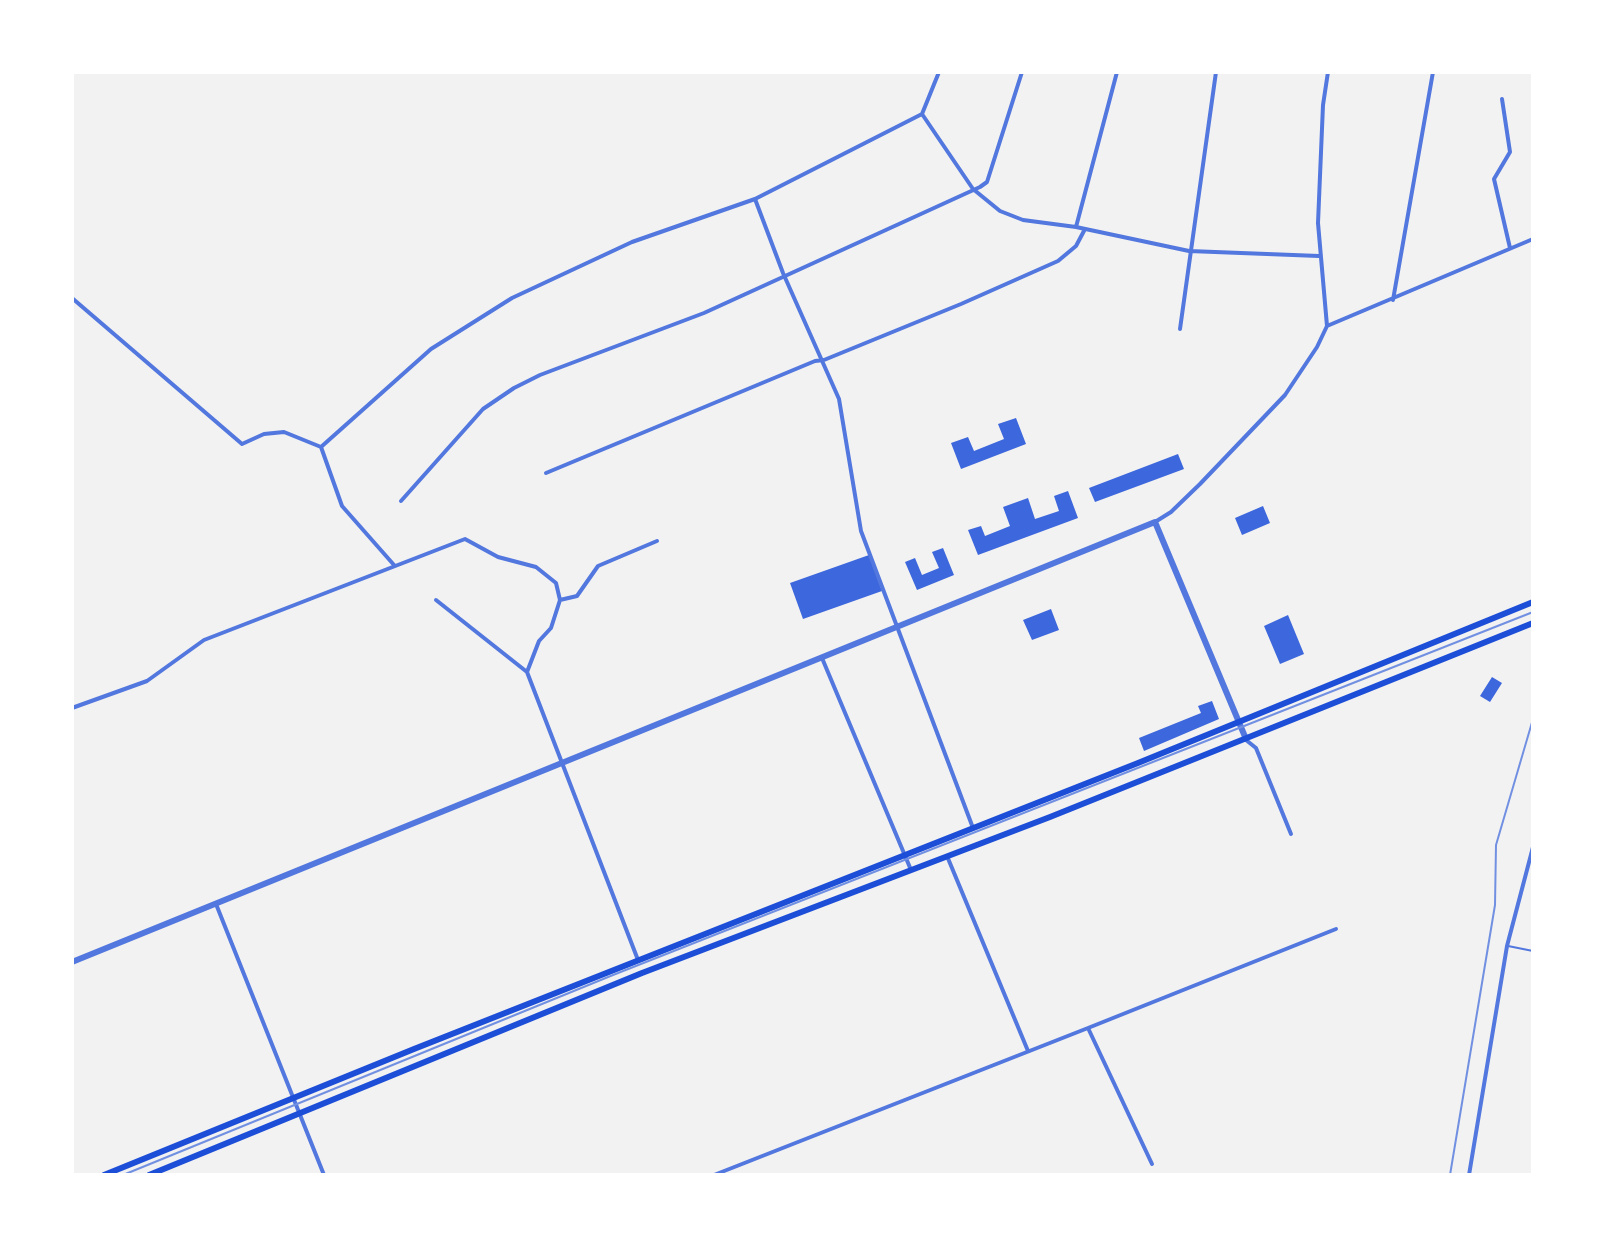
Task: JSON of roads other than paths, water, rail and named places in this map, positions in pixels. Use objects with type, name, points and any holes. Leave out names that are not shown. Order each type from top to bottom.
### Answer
[{"type":"main road","points":[[104,1175],[1533,602]]},
{"type":"main road","points":[[149,1175],[646,972],[1246,739],[1533,623]]},
{"type":"street","points":[[321,447],[431,349],[512,298],[632,242],[755,199],[922,114],[939,72]]},
{"type":"street","points":[[401,501],[483,409],[514,388],[785,278],[987,182],[1022,72]]},
{"type":"street","points":[[1076,227],[1117,72]]},
{"type":"street","points":[[1180,329],[1216,72]]},
{"type":"street","points":[[72,962],[1155,522],[1171,512],[1285,395],[1327,326],[1319,256],[1320,158],[1328,72]]},
{"type":"street","points":[[1393,300],[1433,72]]},
{"type":"street","points":[[1502,99],[1510,152],[1494,179],[1510,248]]},
{"type":"street","points":[[922,114],[973,189],[1000,211],[1023,220],[1076,227],[1189,251],[1319,256]]},
{"type":"street","points":[[755,199],[785,278],[839,399],[861,531],[973,828]]},
{"type":"street","points":[[546,473],[1058,261],[1076,246],[1085,229]]},
{"type":"street","points":[[1327,326],[1533,239]]},
{"type":"street","points":[[72,298],[242,444],[264,434],[284,432],[321,447],[342,506],[354,524],[394,566]]},
{"type":"street","points":[[1155,522],[1237,722],[1246,739],[1256,748],[1291,834]]},
{"type":"street","points":[[72,708],[147,681],[204,640],[465,539],[498,557],[536,567],[556,583],[560,600],[551,628],[539,641],[527,672]]},
{"type":"street","points":[[560,600],[577,596],[598,566],[657,541]]},
{"type":"street","points":[[436,600],[527,672],[638,960]]},
{"type":"street","points":[[822,658],[911,870]]},
{"type":"street","points":[[1469,1175],[1507,946],[1533,847]]},
{"type":"street","points":[[947,856],[1028,1051]]},
{"type":"street","points":[[216,904],[324,1175]]},
{"type":"street","points":[[714,1175],[1336,929]]},
{"type":"street","points":[[1088,1028],[1152,1164]]},
{"type":"lane","points":[[1507,946],[1533,951]]},
{"type":"tram line","points":[[123,1175],[613,975],[1533,612]]},
{"type":"tram line","points":[[1450,1175],[1495,905],[1496,845],[1533,719]]}]
